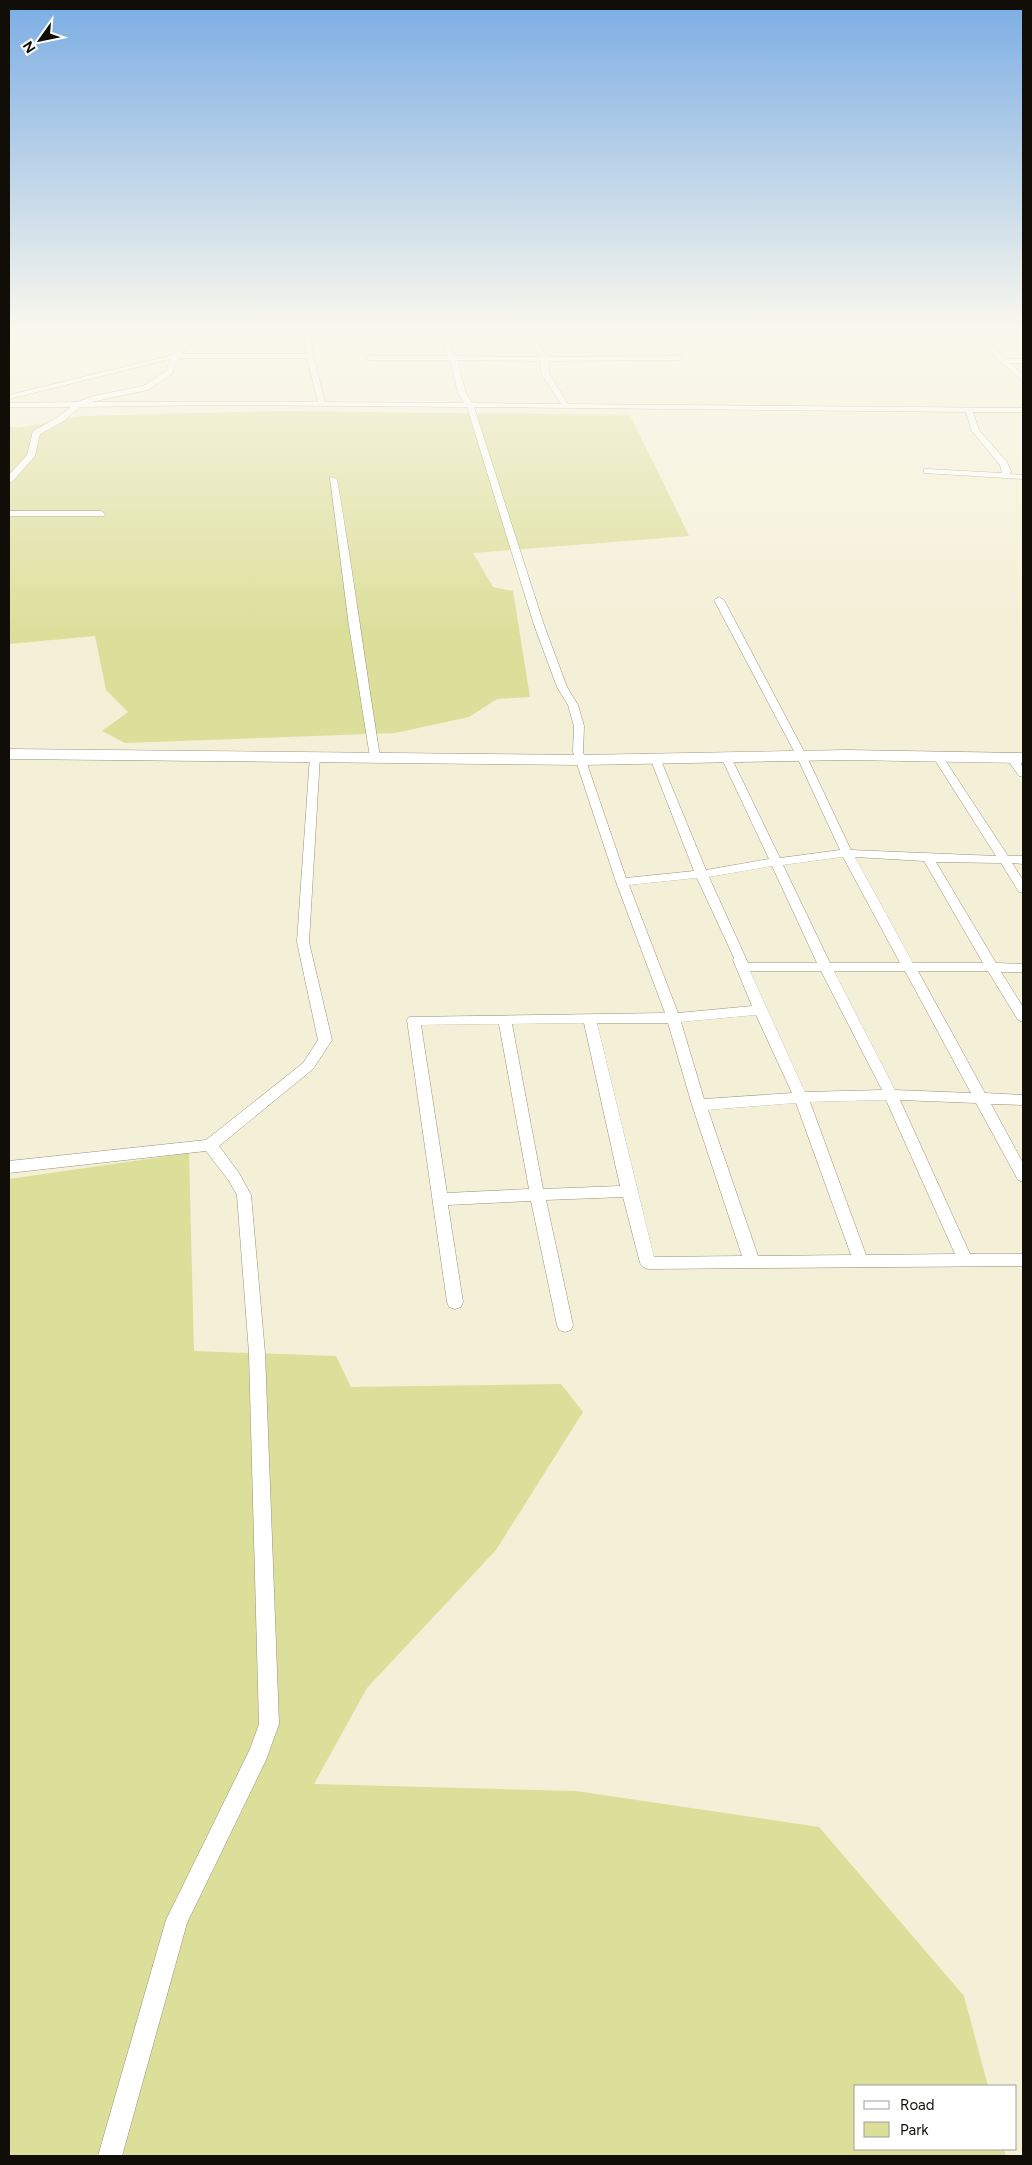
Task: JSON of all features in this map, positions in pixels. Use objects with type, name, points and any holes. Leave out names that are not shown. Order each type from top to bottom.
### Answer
[{"type":"street","points":[[9,480],[31,456],[38,432]]},
{"type":"street","points":[[478,432],[539,625],[562,687],[573,705],[579,726],[578,752],[622,882],[673,1018],[699,1105],[752,1262]]},
{"type":"street","points":[[977,432],[1004,464],[1007,472],[1005,476]]},
{"type":"street","points":[[927,472],[1023,477]]},
{"type":"street","points":[[333,479],[375,757]]},
{"type":"street","points":[[9,514],[101,514]]},
{"type":"street","points":[[719,600],[802,757],[847,853],[1023,1176]]},
{"type":"street","points":[[9,754],[582,760],[847,755],[1018,758],[1023,774]]},
{"type":"street","points":[[9,1167],[210,1145],[308,1066],[325,1040],[303,942],[314,756]]},
{"type":"street","points":[[726,757],[825,966],[891,1095],[965,1260]]},
{"type":"street","points":[[938,757],[1023,889]]},
{"type":"street","points":[[656,758],[702,874],[760,1010],[801,1097],[861,1262]]},
{"type":"street","points":[[622,882],[702,874],[847,853],[928,858],[1023,860]]},
{"type":"street","points":[[928,858],[1023,1017]]},
{"type":"street","points":[[702,874],[744,967],[1023,968]]},
{"type":"street","points":[[455,1302],[414,1020],[673,1018],[760,1010]]},
{"type":"street","points":[[589,1018],[629,1191],[648,1263],[1023,1260]]},
{"type":"street","points":[[505,1019],[537,1194],[565,1325]]},
{"type":"street","points":[[699,1105],[801,1097],[891,1095],[1023,1100]]},
{"type":"street","points":[[110,2156],[177,1920],[259,1753],[269,1724],[257,1353],[244,1195],[222,1159],[210,1145]]},
{"type":"street","points":[[440,1199],[629,1191]]},
{"type":"green space","points":[[9,432],[638,432],[689,536],[473,553],[493,587],[513,591],[530,697],[497,699],[469,717],[395,733],[125,743],[102,731],[128,712],[106,690],[95,636],[9,644]]},
{"type":"green space","points":[[189,1153],[194,1351],[336,1356],[351,1387],[561,1384],[583,1412],[496,1550],[367,1688],[314,1784],[576,1791],[819,1827],[964,1996],[988,2085],[854,2085],[854,2150],[1004,2150],[1006,2156],[9,2156],[9,1179]]}]
